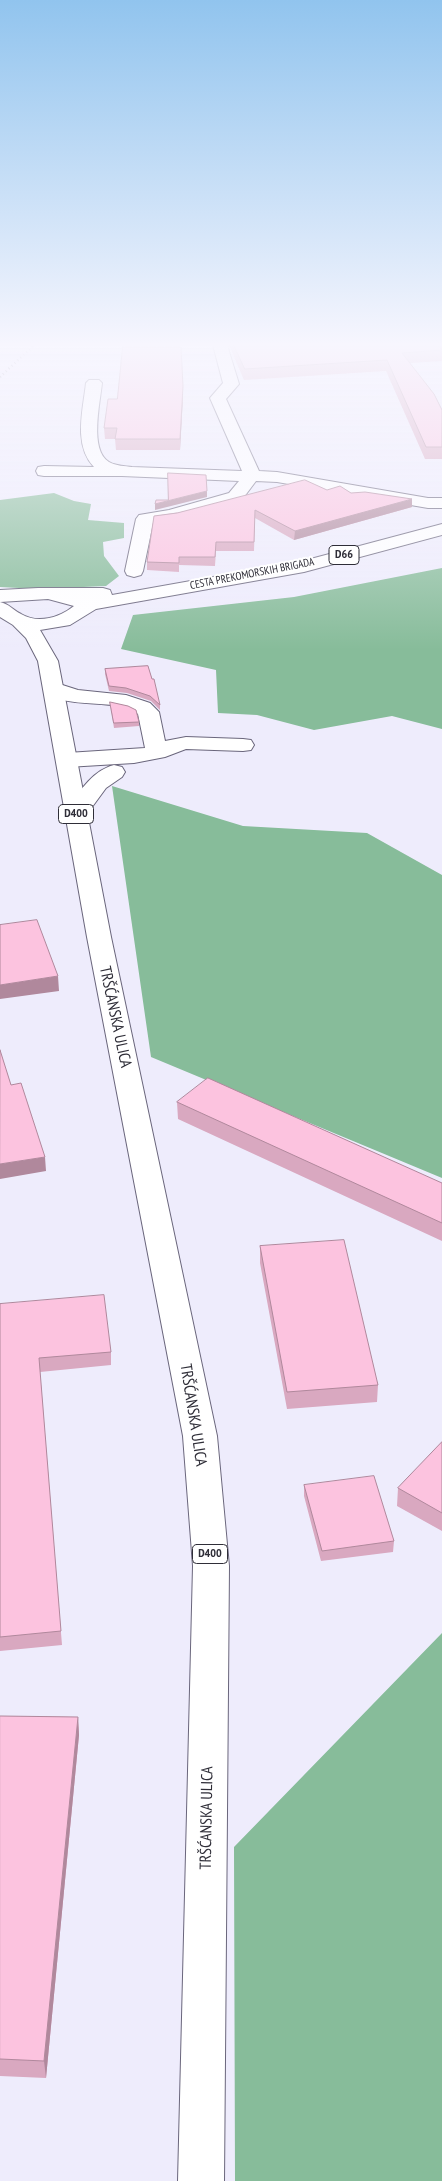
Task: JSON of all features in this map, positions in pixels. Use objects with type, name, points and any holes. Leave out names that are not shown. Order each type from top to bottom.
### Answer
[{"type":"main road","points":[[90,447],[91,452],[103,466],[132,472]]},
{"type":"main road","points":[[240,447],[252,475]]},
{"type":"main road","points":[[44,472],[252,475],[304,481],[428,503],[442,503]]},
{"type":"main road","points":[[134,571],[145,520],[171,515],[235,497],[252,475]]},
{"type":"main road","name":"CESTA PREKOMORSKIH BRIGADA","points":[[72,615],[101,602],[246,578],[294,568],[442,529]]},
{"type":"main road","name":"CESTA PREKOMORSKIH BRIGADA","points":[[58,595],[177,588]]},
{"type":"main road","name":"D66","points":[[58,595],[36,595],[23,598],[13,603],[7,609],[45,624],[72,615]]},
{"type":"main road","points":[[58,595],[76,602],[72,615]]},
{"type":"main road","name":"D400","points":[[7,609],[34,635],[48,661]]},
{"type":"main road","name":"D400","points":[[48,661],[56,630],[72,615]]},
{"type":"main road","name":"TRŠĆANSKA ULICA","points":[[48,661],[99,937],[200,1436],[211,1566],[201,2181]]},
{"type":"main road","points":[[53,688],[75,696],[131,702],[144,707],[148,712],[157,752]]},
{"type":"main road","points":[[76,813],[98,783],[114,772],[141,763],[157,752],[173,745],[186,743],[243,745]]},
{"type":"main road","points":[[66,760],[120,758],[157,752]]},
{"type":"main road","points":[[66,760],[86,772],[114,772]]},
{"type":"green space","points":[[54,493],[74,501],[91,504],[88,520],[124,523],[124,538],[103,542],[104,556],[119,576],[106,586],[38,589],[0,587],[0,500]]},
{"type":"green space","points":[[442,568],[442,729],[392,716],[314,730],[257,715],[218,713],[216,670],[121,649],[133,615],[294,597]]},
{"type":"green space","points":[[112,786],[243,826],[367,833],[442,875],[442,1178],[151,1057]]},
{"type":"green space","points":[[442,1633],[442,2181],[235,2181],[234,1847]]},
{"type":"building","points":[[168,473],[206,475],[207,491],[155,504],[156,500],[168,500]]},
{"type":"building","points":[[305,480],[327,490],[340,486],[351,493],[365,492],[412,499],[295,531],[255,510],[254,542],[216,542],[215,557],[179,557],[179,563],[147,562],[154,516],[177,513]]},
{"type":"building","points":[[148,666],[152,679],[154,679],[160,705],[150,696],[126,688],[109,686],[105,669]]},
{"type":"building","points":[[110,702],[136,710],[139,722],[114,723]]},
{"type":"building","points":[[37,920],[58,976],[0,985],[0,925]]},
{"type":"building","points":[[0,1050],[11,1085],[21,1083],[45,1157],[0,1164]]},
{"type":"building","points":[[208,1078],[442,1183],[442,1223],[177,1102]]},
{"type":"building","points":[[344,1240],[378,1385],[287,1392],[260,1246]]},
{"type":"building","points":[[104,1295],[111,1352],[39,1358],[61,1631],[0,1637],[0,1304]]},
{"type":"building","points":[[442,1442],[442,1513],[398,1488]]},
{"type":"building","points":[[374,1476],[394,1541],[322,1551],[304,1485]]},
{"type":"building","points":[[0,1716],[78,1717],[44,2061],[0,2059]]}]
